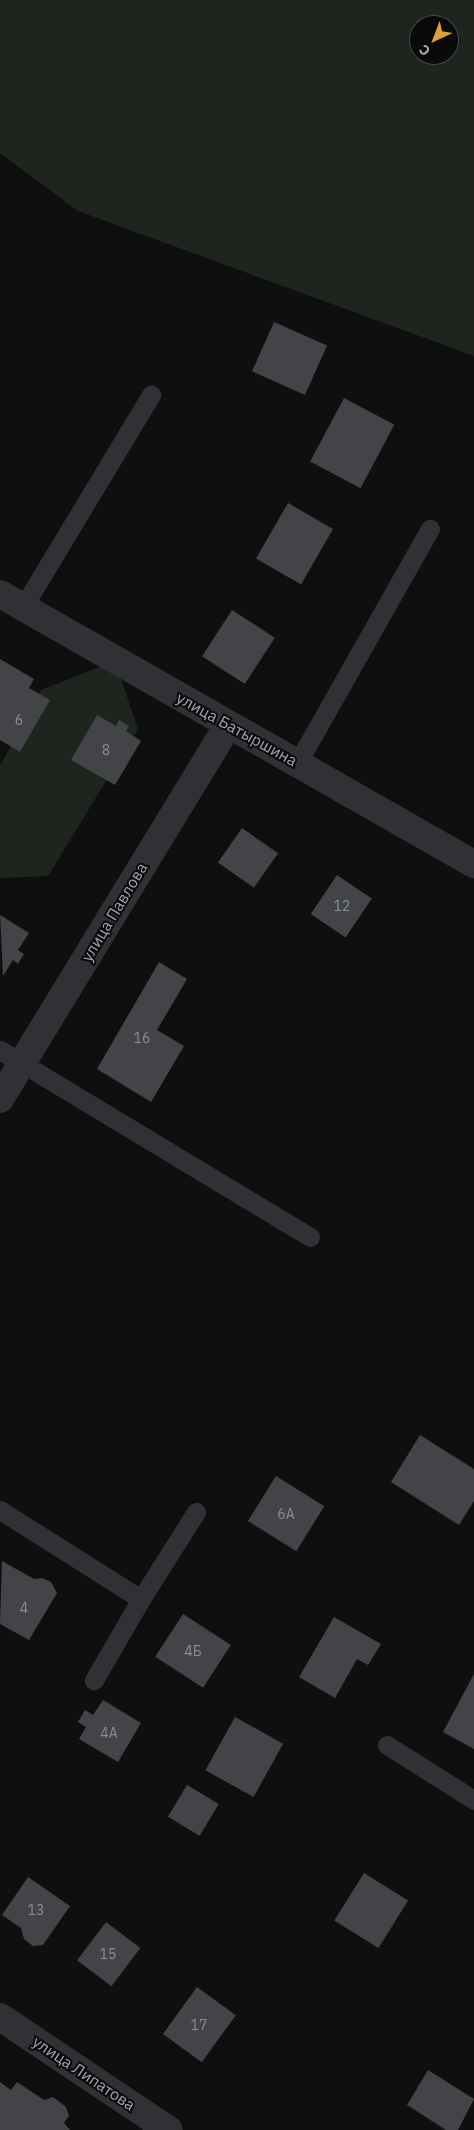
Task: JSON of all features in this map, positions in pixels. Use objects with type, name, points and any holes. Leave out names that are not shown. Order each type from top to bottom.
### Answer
[{"type":"street","name":"улица Батыршина","points":[[11,601],[298,762],[474,864]]},
{"type":"street","name":"улица Павлова","points":[[0,1098],[11,1057],[228,724]]},
{"type":"street","name":"улица Липатова","points":[[0,2017],[169,2130]]},
{"type":"lane","points":[[11,601],[151,396]]},
{"type":"lane","points":[[298,762],[430,529]]},
{"type":"lane","points":[[11,1057],[310,1237]]},
{"type":"lane","points":[[0,1510],[140,1599]]},
{"type":"lane","points":[[94,1680],[140,1599],[196,1512]]},
{"type":"lane","points":[[387,1745],[474,1800]]},
{"type":"shaded area","points":[[0,0],[474,0],[474,356],[78,211],[0,153]]},
{"type":"shaded area","points":[[115,661],[138,729],[48,876],[0,878],[0,766],[41,690]]},
{"type":"building","points":[[274,322],[327,346],[305,395],[252,371]]},
{"type":"building","points":[[344,398],[394,425],[361,488],[310,462]]},
{"type":"building","points":[[288,503],[333,529],[301,584],[256,558]]},
{"type":"building","points":[[232,610],[275,638],[245,684],[202,656]]},
{"type":"building","points":[[0,659],[34,679],[29,688],[50,700],[20,752],[0,740]]},
{"type":"building","points":[[97,715],[116,726],[119,720],[129,726],[126,731],[141,741],[115,785],[71,760]]},
{"type":"building","points":[[242,828],[278,853],[254,888],[218,862]]},
{"type":"building","points":[[337,875],[372,898],[346,937],[311,914]]},
{"type":"building","points":[[0,915],[29,933],[18,950],[24,954],[18,964],[13,960],[3,976]]},
{"type":"building","points":[[159,962],[187,979],[157,1030],[184,1046],[151,1102],[97,1069]]},
{"type":"building","points":[[420,1435],[474,1469],[474,1501],[459,1525],[391,1482]]},
{"type":"building","points":[[276,1476],[324,1506],[296,1551],[248,1521]]},
{"type":"building","points":[[2,1561],[34,1579],[42,1578],[51,1582],[57,1593],[29,1640],[0,1624]]},
{"type":"building","points":[[183,1614],[231,1645],[203,1688],[155,1657]]},
{"type":"building","points":[[334,1617],[381,1644],[368,1665],[357,1659],[335,1698],[299,1677]]},
{"type":"building","points":[[474,1674],[474,1749],[443,1732]]},
{"type":"building","points":[[103,1700],[141,1723],[118,1762],[79,1739],[86,1727],[78,1722],[85,1710],[93,1715]]},
{"type":"building","points":[[235,1717],[283,1744],[254,1797],[205,1770]]},
{"type":"building","points":[[187,1785],[219,1804],[200,1836],[168,1817]]},
{"type":"building","points":[[364,1873],[408,1901],[378,1948],[334,1920]]},
{"type":"building","points":[[28,1877],[70,1906],[43,1945],[33,1946],[24,1939],[21,1928],[2,1915]]},
{"type":"building","points":[[106,1922],[140,1948],[111,1986],[77,1960]]},
{"type":"building","points":[[197,1987],[236,2015],[202,2062],[163,2034]]},
{"type":"building","points":[[428,2070],[474,2099],[458,2130],[446,2130],[407,2105]]},
{"type":"building","points":[[0,2082],[11,2090],[17,2082],[44,2100],[53,2097],[66,2107],[69,2116],[64,2123],[70,2130],[0,2130]]}]
